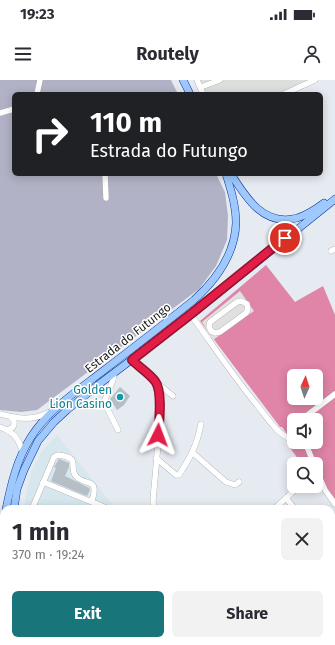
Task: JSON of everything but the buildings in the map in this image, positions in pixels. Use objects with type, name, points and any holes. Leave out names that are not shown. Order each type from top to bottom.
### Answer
[{"type":"main road","points":[[183,80],[189,92]]},
{"type":"main road","name":"Estrada do Futungo","points":[[7,505],[16,466],[38,427],[60,405],[194,300],[206,289],[218,274],[227,259],[231,248],[236,223],[232,195],[227,176]]},
{"type":"main road","points":[[232,176],[243,194],[254,206],[266,215],[280,219],[291,219],[305,215],[335,196]]},
{"type":"main road","name":"Estrada do Futungo","points":[[15,505],[17,489],[24,470],[38,441],[67,410],[191,314],[335,199]]},
{"type":"street","points":[[37,92],[40,80]]},
{"type":"street","points":[[197,80],[202,92]]},
{"type":"street","points":[[201,87],[220,80]]},
{"type":"street","points":[[288,92],[315,80]]},
{"type":"street","points":[[0,113],[12,110]]},
{"type":"street","points":[[105,176],[106,198]]},
{"type":"street","points":[[241,301],[247,304],[248,309],[246,313],[220,332],[215,333],[210,329],[210,322],[237,302],[241,301]]},
{"type":"street","points":[[191,314],[244,389],[274,427],[287,437]]},
{"type":"street","points":[[204,333],[210,329]]},
{"type":"street","points":[[132,360],[173,396]]},
{"type":"street","points":[[114,373],[113,380],[104,402],[118,430]]},
{"type":"street","points":[[153,505],[159,423],[159,395],[156,382]]},
{"type":"street","points":[[310,413],[335,394]]},
{"type":"street","points":[[0,414],[25,419],[37,418],[60,405]]},
{"type":"street","points":[[7,430],[12,428],[14,425],[14,421],[11,417]]},
{"type":"street","points":[[156,458],[177,476],[179,475],[193,453],[201,424]]},
{"type":"street","points":[[0,427],[17,437],[23,452]]},
{"type":"street","points":[[193,453],[226,482],[236,484],[239,482]]},
{"type":"street","points":[[34,505],[54,457],[58,455],[73,461],[73,471],[77,478],[91,484],[95,488],[92,501]]},
{"type":"street","points":[[43,482],[99,505]]},
{"type":"street","points":[[323,485],[335,504]]},
{"type":"street","points":[[278,505],[291,493]]},
{"type":"street","points":[[286,498],[292,505]]},
{"type":"shaded area","points":[[0,80],[171,80],[177,92],[12,92],[12,176],[217,176],[225,192],[228,216],[227,240],[216,266],[199,289],[37,410],[21,412],[0,410]]},
{"type":"shaded area","points":[[194,80],[309,80],[282,92],[200,92]]},
{"type":"shaded area","points":[[266,265],[295,302],[323,286],[335,315],[335,505],[323,490],[323,457],[297,457],[291,449],[323,449],[323,413],[287,413],[287,434],[282,427],[280,427],[200,321]]},
{"type":"shaded area","points":[[240,291],[254,311],[213,340],[202,322]]},
{"type":"shaded area","points":[[57,435],[113,505],[25,505],[32,470],[42,451]]},
{"type":"place","name":"Golden Lion Casino","points":[[120,397]]},
{"type":"route","points":[[158,435],[159,395],[156,382],[132,360],[226,287],[285,238]]}]
